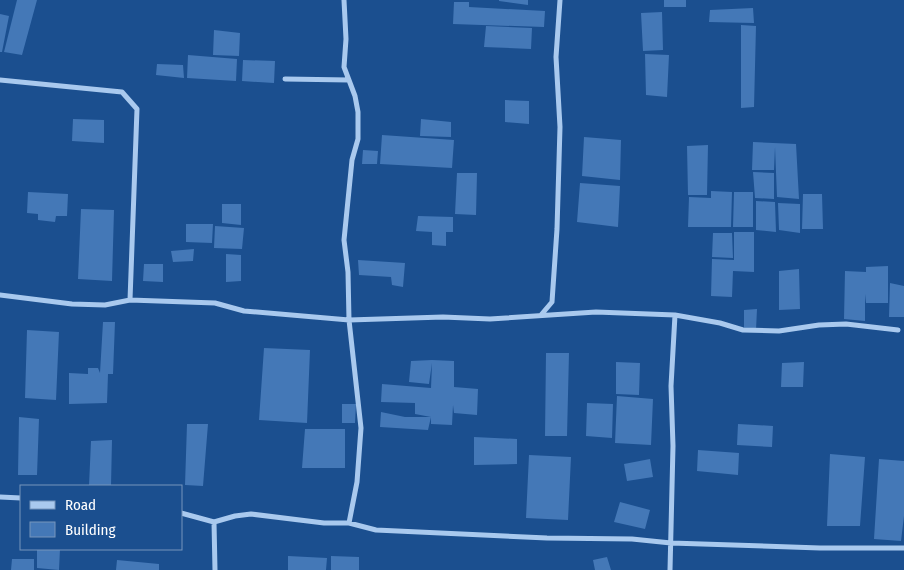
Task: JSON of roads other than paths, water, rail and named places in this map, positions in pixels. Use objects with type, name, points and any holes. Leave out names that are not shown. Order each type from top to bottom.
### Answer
[{"type":"street","points":[[344,0],[346,39],[344,68],[355,96],[358,121],[358,139],[352,160],[344,240],[348,272],[349,320],[361,428],[357,482],[349,523]]},
{"type":"street","points":[[542,315],[552,302],[557,238],[560,127],[556,56],[560,0]]},
{"type":"street","points":[[285,79],[349,80]]},
{"type":"street","points":[[0,80],[122,92],[137,109],[130,300]]},
{"type":"street","points":[[0,295],[72,304],[105,305],[130,300],[215,303],[244,311],[349,320],[443,317],[490,319],[596,312],[675,315],[720,323],[743,330],[779,331],[818,325],[846,324],[898,330]]},
{"type":"street","points":[[670,570],[671,386],[675,315]]},
{"type":"street","points":[[0,497],[20,498]]},
{"type":"street","points":[[182,513],[214,522],[235,516],[252,514],[349,523],[376,530],[546,538],[632,538],[671,543],[820,548],[904,548]]},
{"type":"street","points":[[214,522],[215,570]]}]
